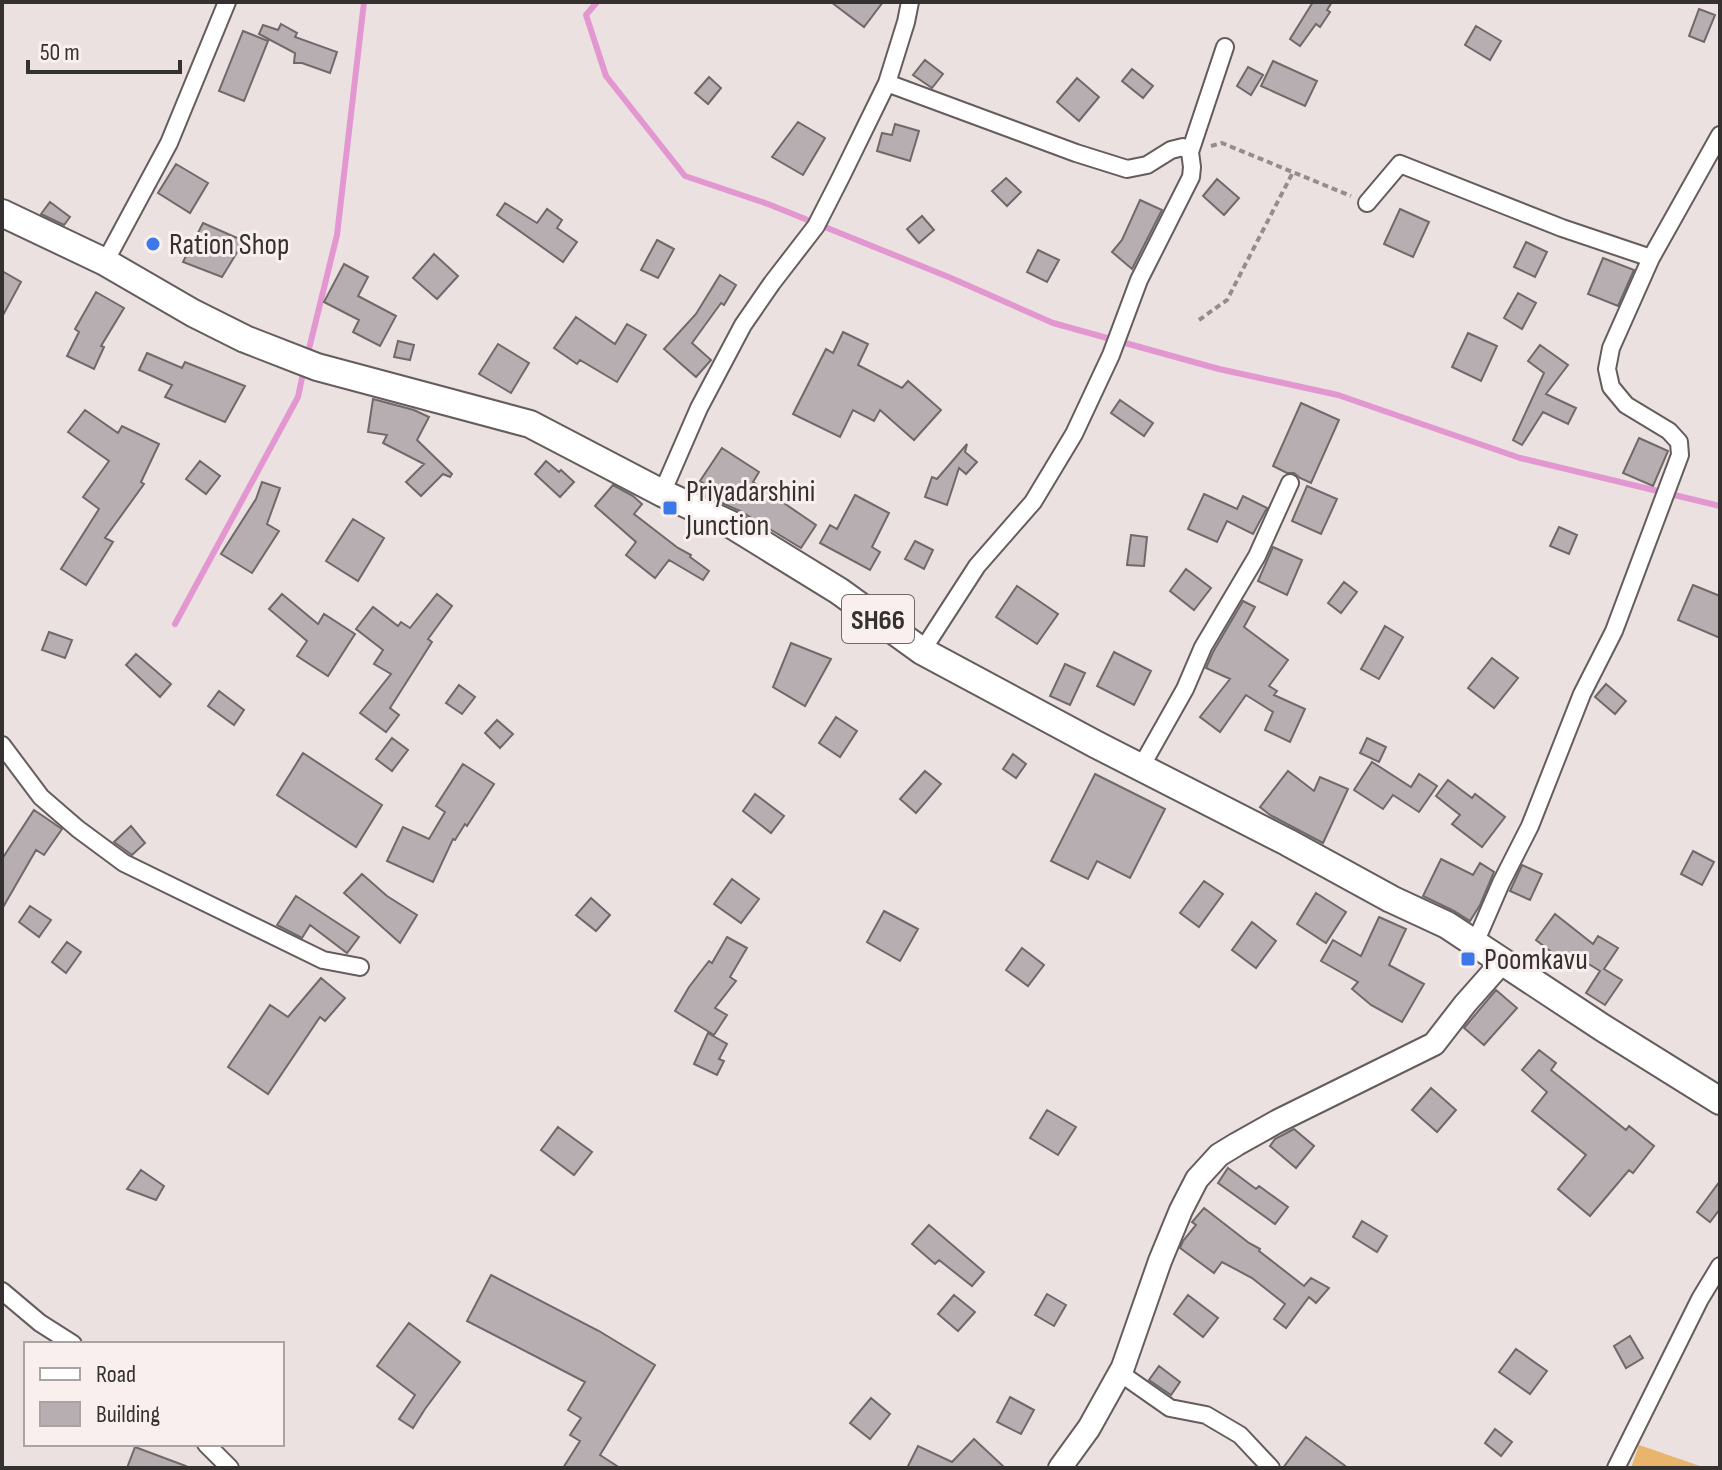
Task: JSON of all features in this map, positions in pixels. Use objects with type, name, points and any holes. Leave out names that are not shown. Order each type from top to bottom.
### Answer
[{"type":"main road","name":"SH66","points":[[2,213],[105,262],[245,339],[317,367],[530,424],[662,493],[732,525],[839,591],[922,651],[1391,899],[1447,925],[1720,1101]]},
{"type":"street","points":[[105,262],[169,143],[227,2]]},
{"type":"street","points":[[662,493],[699,408],[743,325],[816,226],[887,83],[910,2]]},
{"type":"street","points":[[922,651],[977,566],[1033,502],[1074,434],[1111,355],[1139,280],[1191,177],[1190,152],[1225,47]]},
{"type":"street","points":[[887,83],[1127,169],[1147,165],[1171,150],[1183,147],[1190,152]]},
{"type":"street","points":[[1475,943],[1530,826],[1582,694],[1614,631],[1680,455],[1679,442],[1669,431],[1626,405],[1611,387],[1607,369],[1611,348],[1651,258],[1720,135]]},
{"type":"street","points":[[1367,203],[1400,164],[1562,228],[1651,258]]},
{"type":"street","points":[[1141,767],[1185,689],[1203,647],[1257,556],[1290,483]]},
{"type":"street","points":[[2,745],[41,797],[124,863],[299,950],[323,960],[360,967]]},
{"type":"street","points":[[1060,1468],[1089,1428],[1120,1373],[1156,1272],[1197,1179],[1219,1155],[1278,1121],[1434,1044],[1503,961]]},
{"type":"street","points":[[1616,1468],[1700,1299],[1720,1266]]},
{"type":"street","points":[[2,1291],[40,1323],[70,1342]]},
{"type":"street","points":[[1120,1373],[1170,1408],[1206,1415],[1240,1435],[1271,1468]]},
{"type":"street","points":[[208,1446],[230,1468]]},
{"type":"path","points":[[1190,152],[1222,143],[1367,203]]},
{"type":"path","points":[[1199,320],[1227,300],[1293,172]]},
{"type":"shaded area","points":[[1639,1445],[1700,1466],[1700,1468],[1631,1468]]},
{"type":"building","points":[[831,2],[883,2],[864,27]]},
{"type":"building","points":[[1313,2],[1332,2],[1327,10],[1330,12],[1320,27],[1316,24],[1300,46],[1290,39]]},
{"type":"building","points":[[1699,9],[1715,15],[1704,42],[1689,36]]},
{"type":"building","points":[[281,24],[297,33],[295,37],[337,52],[330,73],[294,63],[295,53],[259,34],[263,25],[278,30]]},
{"type":"building","points":[[1476,26],[1501,41],[1490,60],[1465,45]]},
{"type":"building","points":[[243,31],[268,41],[244,101],[219,91]]},
{"type":"building","points":[[925,60],[943,74],[932,88],[913,75]]},
{"type":"building","points":[[1273,61],[1317,81],[1305,106],[1261,86]]},
{"type":"building","points":[[1248,67],[1263,75],[1251,95],[1237,86]]},
{"type":"building","points":[[1132,69],[1153,86],[1143,98],[1122,81]]},
{"type":"building","points":[[709,77],[721,88],[708,104],[695,93]]},
{"type":"building","points":[[1077,78],[1099,97],[1079,121],[1057,102]]},
{"type":"building","points":[[798,122],[825,138],[803,175],[772,157]]},
{"type":"building","points":[[895,124],[919,131],[910,161],[877,151],[882,133],[892,135]]},
{"type":"building","points":[[176,164],[208,183],[190,213],[158,193]]},
{"type":"building","points":[[1006,178],[1021,192],[1007,206],[992,191]]},
{"type":"building","points":[[1217,179],[1239,198],[1224,215],[1203,196]]},
{"type":"building","points":[[1140,200],[1162,210],[1132,269],[1112,252],[1122,240]]},
{"type":"building","points":[[50,202],[70,217],[64,225],[41,214]]},
{"type":"building","points":[[505,203],[537,223],[547,209],[562,220],[557,228],[577,242],[563,262],[497,215]]},
{"type":"building","points":[[1400,209],[1429,222],[1413,257],[1384,244]]},
{"type":"building","points":[[922,216],[934,230],[919,243],[907,229]]},
{"type":"building","points":[[203,223],[244,241],[222,277],[183,262]]},
{"type":"building","points":[[657,240],[674,249],[658,278],[641,270]]},
{"type":"building","points":[[1526,242],[1547,252],[1535,277],[1514,267]]},
{"type":"building","points":[[1038,250],[1059,260],[1047,282],[1027,272]]},
{"type":"building","points":[[434,254],[458,276],[437,299],[413,278]]},
{"type":"building","points":[[1603,258],[1634,270],[1618,306],[1588,294]]},
{"type":"building","points":[[344,264],[368,277],[358,296],[396,316],[380,346],[353,332],[359,320],[324,302]]},
{"type":"building","points":[[2,271],[21,282],[2,317]]},
{"type":"building","points":[[720,275],[736,285],[724,305],[721,303],[692,343],[711,360],[696,377],[664,349],[696,314]]},
{"type":"building","points":[[96,292],[124,308],[101,346],[104,347],[94,369],[67,356],[79,332],[75,329]]},
{"type":"building","points":[[1518,293],[1536,303],[1522,329],[1504,318]]},
{"type":"building","points":[[576,317],[615,344],[627,324],[646,335],[617,382],[580,360],[577,364],[554,348]]},
{"type":"building","points":[[843,332],[868,344],[858,365],[902,388],[908,381],[941,410],[914,440],[880,410],[874,421],[853,410],[840,437],[793,414],[826,349],[833,353]]},
{"type":"building","points":[[1468,333],[1497,346],[1481,381],[1452,367]]},
{"type":"building","points":[[398,341],[414,345],[410,360],[394,357]]},
{"type":"building","points":[[498,344],[529,363],[511,393],[479,374]]},
{"type":"building","points":[[1540,345],[1568,365],[1546,394],[1576,408],[1568,424],[1543,412],[1522,445],[1513,440],[1544,373],[1528,361]]},
{"type":"building","points":[[147,353],[182,368],[185,362],[245,386],[225,422],[165,397],[172,385],[139,370]]},
{"type":"building","points":[[373,399],[429,417],[417,440],[452,474],[450,477],[443,474],[421,496],[406,482],[424,464],[383,443],[387,435],[368,432]]},
{"type":"building","points":[[1120,400],[1153,423],[1144,436],[1111,413]]},
{"type":"building","points":[[1301,403],[1339,420],[1311,483],[1273,466]]},
{"type":"building","points":[[85,410],[118,433],[122,426],[159,444],[141,482],[144,484],[105,538],[113,542],[86,585],[61,569],[99,509],[83,497],[109,461],[68,432]]},
{"type":"building","points":[[1639,438],[1668,451],[1653,486],[1623,473]]},
{"type":"building","points":[[967,444],[965,452],[977,462],[966,474],[959,468],[947,505],[925,497],[932,477],[937,479]]},
{"type":"building","points":[[722,448],[759,472],[753,482],[816,525],[801,548],[740,511],[702,494],[707,486],[700,481]]},
{"type":"building","points":[[200,461],[220,476],[206,494],[186,479]]},
{"type":"building","points":[[546,461],[574,482],[560,497],[535,474]]},
{"type":"building","points":[[262,482],[280,488],[267,524],[279,531],[252,573],[221,554],[256,499]]},
{"type":"building","points":[[613,485],[642,504],[634,514],[709,571],[703,580],[669,560],[655,578],[626,555],[636,542],[595,506]]},
{"type":"building","points":[[1307,486],[1337,499],[1321,534],[1292,521]]},
{"type":"building","points":[[1204,494],[1237,509],[1243,496],[1267,508],[1253,534],[1227,521],[1217,542],[1188,529]]},
{"type":"building","points":[[855,495],[889,513],[872,547],[880,552],[870,570],[820,543],[830,525],[837,529]]},
{"type":"building","points":[[353,519],[384,538],[358,581],[326,561]]},
{"type":"building","points":[[1559,527],[1577,535],[1569,554],[1550,546]]},
{"type":"building","points":[[1131,535],[1147,537],[1144,566],[1127,565]]},
{"type":"building","points":[[915,541],[933,550],[924,569],[905,559]]},
{"type":"building","points":[[1273,547],[1302,560],[1287,595],[1258,581]]},
{"type":"building","points":[[1186,569],[1211,588],[1194,610],[1170,591]]},
{"type":"building","points":[[1344,582],[1357,592],[1341,613],[1328,603]]},
{"type":"building","points":[[1693,585],[1720,596],[1720,638],[1678,620]]},
{"type":"building","points":[[1017,586],[1058,614],[1037,644],[996,617]]},
{"type":"building","points":[[282,594],[318,624],[324,614],[355,634],[328,676],[297,656],[307,641],[269,609]]},
{"type":"building","points":[[437,594],[452,606],[428,639],[432,642],[390,708],[399,715],[386,732],[360,713],[391,674],[374,664],[383,650],[356,629],[373,607],[398,626],[401,622],[410,628]]},
{"type":"building","points":[[1243,601],[1255,607],[1244,627],[1288,660],[1269,686],[1277,691],[1274,695],[1305,709],[1290,742],[1265,730],[1273,712],[1246,695],[1220,732],[1200,717],[1230,679],[1206,668]]},
{"type":"building","points":[[1385,626],[1403,637],[1379,679],[1361,669]]},
{"type":"building","points":[[49,632],[72,640],[65,658],[42,650]]},
{"type":"building","points":[[791,643],[831,659],[805,706],[773,687]]},
{"type":"building","points":[[1114,652],[1151,671],[1134,705],[1097,686]]},
{"type":"building","points":[[136,654],[171,684],[160,697],[126,665]]},
{"type":"building","points":[[1492,658],[1518,678],[1494,708],[1468,688]]},
{"type":"building","points":[[1065,664],[1085,673],[1070,705],[1050,696]]},
{"type":"building","points":[[1606,684],[1626,701],[1615,714],[1595,697]]},
{"type":"building","points":[[459,685],[475,697],[462,714],[446,703]]},
{"type":"building","points":[[219,691],[244,710],[234,725],[208,706]]},
{"type":"building","points":[[836,717],[857,731],[840,757],[819,743]]},
{"type":"building","points":[[497,720],[513,734],[500,748],[485,733]]},
{"type":"building","points":[[392,738],[408,750],[392,771],[376,759]]},
{"type":"building","points":[[1367,738],[1386,747],[1379,762],[1360,753]]},
{"type":"building","points":[[303,753],[382,805],[356,847],[277,795]]},
{"type":"building","points":[[1013,754],[1026,764],[1016,778],[1003,769]]},
{"type":"building","points":[[1372,762],[1411,787],[1419,774],[1437,786],[1419,812],[1393,795],[1383,809],[1354,790]]},
{"type":"building","points":[[463,764],[494,784],[467,826],[465,824],[453,839],[433,882],[387,861],[403,827],[429,839],[445,812],[436,806]]},
{"type":"building","points":[[925,771],[941,784],[916,813],[900,799]]},
{"type":"building","points":[[1288,771],[1314,791],[1320,777],[1348,789],[1323,843],[1260,807]]},
{"type":"building","points":[[1095,774],[1165,809],[1130,878],[1097,861],[1088,879],[1051,861]]},
{"type":"building","points":[[1448,780],[1472,798],[1475,794],[1505,817],[1482,847],[1452,824],[1460,815],[1436,796]]},
{"type":"building","points":[[755,794],[784,816],[771,833],[743,811]]},
{"type":"building","points":[[34,810],[62,829],[44,855],[36,850],[2,909],[2,859]]},
{"type":"building","points":[[131,826],[145,843],[132,855],[114,842]]},
{"type":"building","points":[[1693,851],[1714,862],[1702,885],[1681,874]]},
{"type":"building","points":[[1441,859],[1473,875],[1480,863],[1494,872],[1470,921],[1423,896]]},
{"type":"building","points":[[1522,865],[1542,874],[1530,900],[1510,891]]},
{"type":"building","points":[[362,874],[387,896],[417,915],[400,943],[344,893]]},
{"type":"building","points":[[732,879],[759,899],[741,923],[714,904]]},
{"type":"building","points":[[1204,881],[1223,894],[1199,927],[1180,913]]},
{"type":"building","points":[[1316,893],[1346,912],[1326,943],[1297,924]]},
{"type":"building","points":[[296,896],[359,937],[347,953],[310,925],[302,938],[277,925]]},
{"type":"building","points":[[591,898],[610,915],[596,931],[576,915]]},
{"type":"building","points":[[30,906],[51,920],[39,937],[19,922]]},
{"type":"building","points":[[884,911],[918,929],[900,961],[867,942]]},
{"type":"building","points":[[1555,914],[1593,944],[1598,936],[1618,948],[1604,969],[1622,980],[1605,1005],[1586,993],[1600,971],[1574,955],[1567,964],[1536,940]]},
{"type":"building","points":[[1379,917],[1406,929],[1389,965],[1424,984],[1402,1022],[1371,1005],[1352,989],[1358,982],[1321,961],[1333,940],[1361,956]]},
{"type":"building","points":[[1252,922],[1276,941],[1256,968],[1232,950]]},
{"type":"building","points":[[727,937],[747,948],[730,977],[736,981],[715,1008],[727,1015],[714,1035],[675,1011],[709,961],[712,963]]},
{"type":"building","points":[[67,942],[81,952],[66,973],[52,962]]},
{"type":"building","points":[[1022,948],[1044,965],[1028,986],[1006,970]]},
{"type":"building","points":[[321,978],[345,998],[325,1021],[320,1017],[268,1094],[228,1067],[270,1005],[288,1017]]},
{"type":"building","points":[[1496,990],[1517,1008],[1484,1045],[1464,1028]]},
{"type":"building","points":[[708,1033],[727,1044],[719,1059],[724,1061],[717,1075],[694,1064]]},
{"type":"building","points":[[1539,1050],[1556,1063],[1551,1070],[1626,1130],[1629,1126],[1654,1146],[1633,1173],[1629,1170],[1590,1216],[1558,1189],[1586,1155],[1532,1111],[1547,1092],[1522,1070]]},
{"type":"building","points":[[1431,1088],[1456,1110],[1437,1132],[1412,1110]]},
{"type":"building","points":[[1047,1110],[1076,1127],[1058,1155],[1030,1138]]},
{"type":"building","points":[[558,1127],[592,1152],[574,1175],[541,1150]]},
{"type":"building","points":[[1294,1129],[1314,1146],[1296,1168],[1270,1146],[1275,1139]]},
{"type":"building","points":[[1228,1168],[1288,1207],[1275,1224],[1218,1183]]},
{"type":"building","points":[[141,1170],[164,1186],[156,1200],[127,1189]]},
{"type":"building","points":[[1720,1181],[1720,1209],[1710,1222],[1697,1212]]},
{"type":"building","points":[[1204,1208],[1304,1286],[1311,1278],[1329,1288],[1316,1303],[1309,1297],[1286,1328],[1274,1319],[1285,1304],[1252,1278],[1222,1262],[1214,1273],[1180,1248],[1196,1225],[1192,1222]]},
{"type":"building","points":[[1362,1221],[1387,1236],[1377,1252],[1353,1237]]},
{"type":"building","points":[[929,1225],[984,1272],[972,1286],[939,1260],[935,1264],[912,1244]]},
{"type":"building","points":[[491,1275],[599,1331],[655,1365],[600,1455],[620,1468],[563,1468],[580,1441],[570,1435],[581,1418],[568,1410],[585,1382],[467,1321]]},
{"type":"building","points":[[1047,1294],[1066,1305],[1054,1326],[1035,1315]]},
{"type":"building","points":[[954,1295],[975,1312],[958,1331],[938,1314]]},
{"type":"building","points":[[1188,1295],[1218,1318],[1203,1337],[1174,1314]]},
{"type":"building","points":[[409,1323],[460,1362],[413,1428],[399,1419],[415,1395],[377,1366]]},
{"type":"building","points":[[1630,1336],[1643,1358],[1626,1368],[1614,1346]]},
{"type":"building","points":[[1516,1349],[1547,1371],[1530,1394],[1499,1372]]},
{"type":"building","points":[[1159,1366],[1180,1382],[1171,1395],[1149,1380]]},
{"type":"building","points":[[1010,1397],[1034,1410],[1021,1434],[997,1422]]},
{"type":"building","points":[[871,1398],[890,1414],[870,1439],[850,1423]]},
{"type":"building","points":[[1495,1429],[1512,1442],[1501,1456],[1485,1443]]},
{"type":"building","points":[[1306,1437],[1348,1468],[1283,1468]]},
{"type":"building","points":[[974,1439],[1005,1468],[907,1468],[918,1446],[952,1462]]},
{"type":"building","points":[[135,1447],[186,1466],[127,1468]]},
{"type":"waterway","points":[[308,353],[337,235],[364,2]]},
{"type":"waterway","points":[[597,2],[586,15],[606,76],[685,176],[768,204],[1053,323],[1219,369],[1338,395],[1520,458],[1720,506]]},
{"type":"waterway","points":[[175,624],[298,397],[303,373]]},
{"type":"place","name":"Ration Shop","points":[[153,244]]},
{"type":"place","name":"Priyadarshini Junction","points":[[670,508]]},
{"type":"place","name":"Poomkavu","points":[[1468,959]]}]
